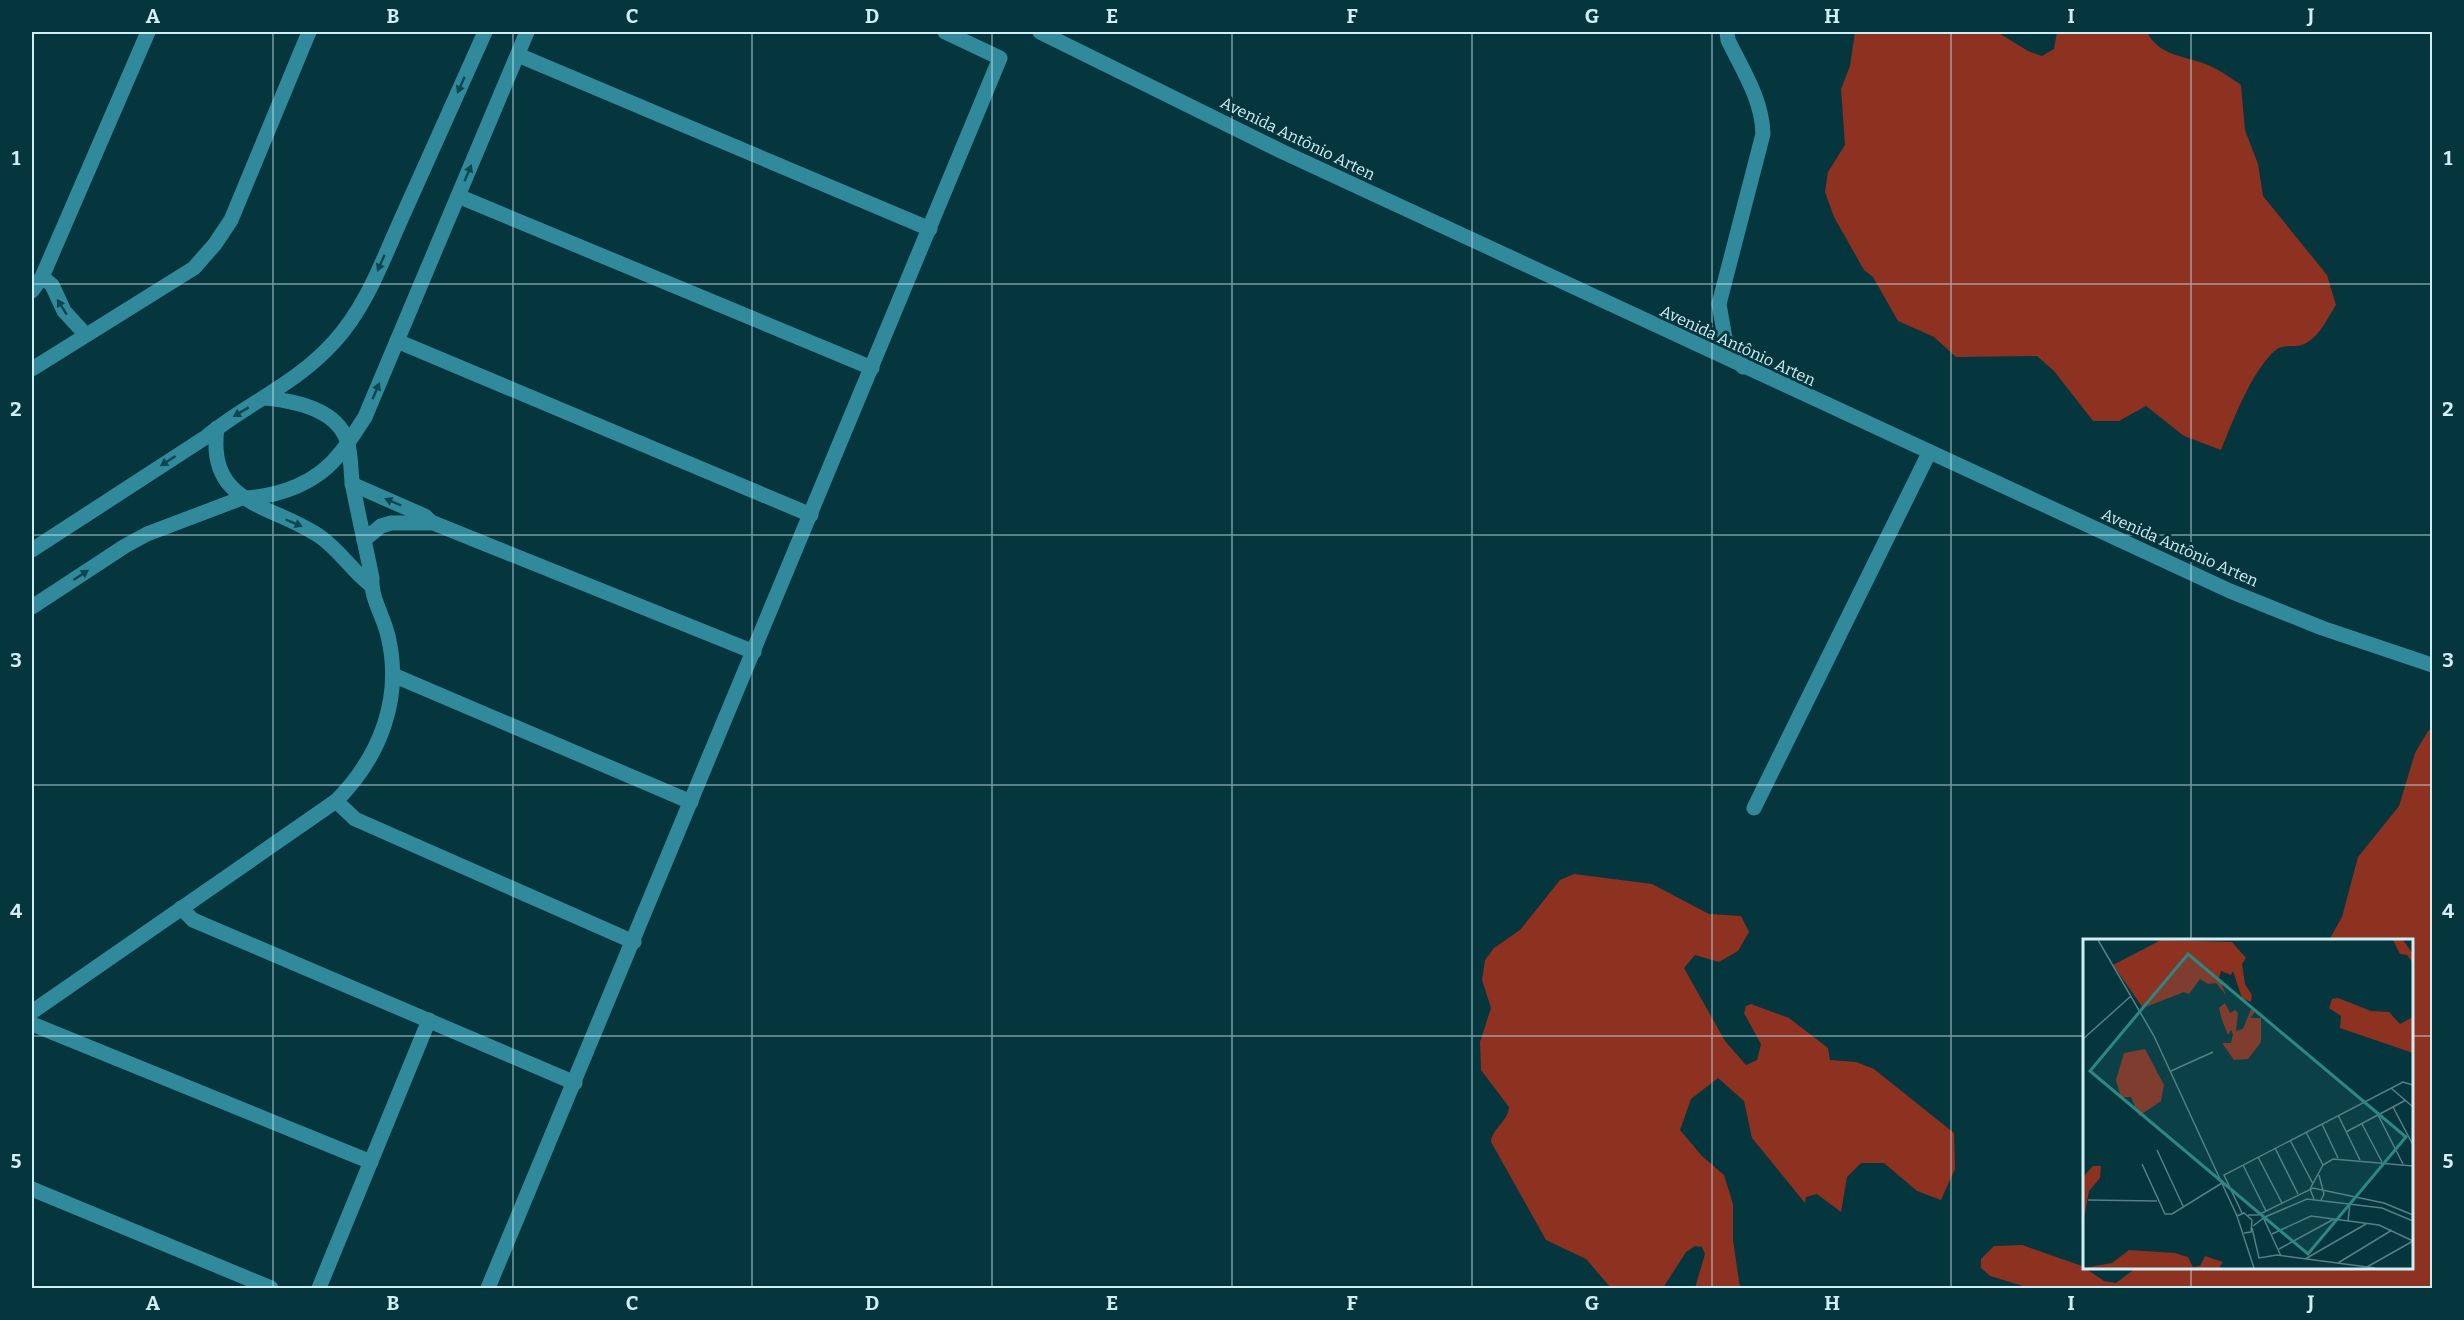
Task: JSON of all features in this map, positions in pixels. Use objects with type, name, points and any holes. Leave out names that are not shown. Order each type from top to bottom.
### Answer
[{"type":"street","points":[[32,291],[42,277],[148,32]]},
{"type":"street","points":[[32,369],[194,268],[216,244],[231,220],[309,32]]},
{"type":"street","points":[[32,550],[301,374],[334,342],[365,299],[485,32]]},
{"type":"street","points":[[32,607],[147,534],[242,498],[273,495],[303,484],[331,464],[365,417],[527,32]]},
{"type":"street","points":[[488,1288],[634,942],[1000,58],[945,32]]},
{"type":"street","name":"Avenida Antônio Arten","points":[[1040,32],[1283,152],[2230,591],[2322,628],[2433,665]]},
{"type":"street","points":[[1727,32],[1728,40],[1755,93],[1763,134],[1719,304],[1725,338],[1743,367]]},
{"type":"street","points":[[518,55],[930,229]]},
{"type":"street","points":[[458,196],[872,368]]},
{"type":"street","points":[[42,277],[52,285],[64,311],[86,335]]},
{"type":"street","points":[[397,341],[811,515]]},
{"type":"street","points":[[32,1012],[336,801],[363,771],[382,735],[388,715],[393,675],[388,635],[372,586],[352,484],[348,442],[339,426],[320,412],[303,405],[266,398]]},
{"type":"street","points":[[217,428],[215,447],[218,465],[232,489],[242,498],[306,528],[321,538],[344,557],[372,586]]},
{"type":"street","points":[[1754,808],[1929,453]]},
{"type":"street","points":[[352,484],[425,516],[431,522],[754,652]]},
{"type":"street","points":[[364,540],[381,526],[391,523],[431,522]]},
{"type":"street","points":[[393,675],[692,802]]},
{"type":"street","points":[[336,801],[355,819],[634,942]]},
{"type":"street","points":[[181,908],[193,920],[575,1083]]},
{"type":"street","points":[[319,1288],[429,1020]]},
{"type":"street","points":[[32,1024],[371,1161]]},
{"type":"street","points":[[32,1189],[271,1288]]},
{"type":"shaded area","points":[[1855,32],[1997,32],[2028,51],[2042,56],[2054,49],[2057,32],[2147,32],[2152,40],[2166,51],[2212,67],[2241,85],[2245,130],[2258,164],[2263,196],[2327,275],[2336,305],[2314,337],[2301,345],[2277,349],[2259,369],[2244,396],[2221,450],[2184,436],[2146,406],[2119,421],[2093,421],[2054,371],[2037,356],[1956,357],[1934,337],[1898,321],[1873,277],[1864,270],[1834,217],[1825,192],[1828,172],[1845,145],[1841,89],[1850,66]]},
{"type":"shaded area","points":[[2432,728],[2432,1288],[2030,1288],[1990,1276],[1981,1268],[1981,1259],[1994,1246],[2022,1245],[2082,1266],[2083,1269],[2104,1281],[2116,1283],[2135,1269],[2413,1269],[2413,939],[2330,939],[2342,917],[2358,857],[2399,806],[2415,753]]},
{"type":"shaded area","points":[[1574,874],[1652,884],[1709,914],[1741,916],[1749,932],[1738,951],[1719,962],[1695,955],[1684,968],[1725,1041],[1746,1065],[1757,1060],[1761,1044],[1744,1013],[1746,1006],[1751,1004],[1789,1018],[1828,1048],[1830,1060],[1856,1062],[1874,1069],[1954,1133],[1955,1169],[1941,1200],[1917,1191],[1884,1163],[1861,1163],[1847,1177],[1841,1212],[1817,1194],[1806,1197],[1805,1203],[1752,1138],[1744,1101],[1718,1078],[1691,1099],[1680,1130],[1702,1156],[1724,1175],[1733,1204],[1733,1240],[1740,1288],[1695,1288],[1705,1254],[1702,1247],[1695,1246],[1686,1252],[1663,1288],[1611,1288],[1586,1259],[1546,1240],[1491,1142],[1494,1133],[1506,1117],[1509,1107],[1481,1070],[1480,1042],[1491,1008],[1482,980],[1485,960],[1494,948],[1520,930],[1560,880]]}]
